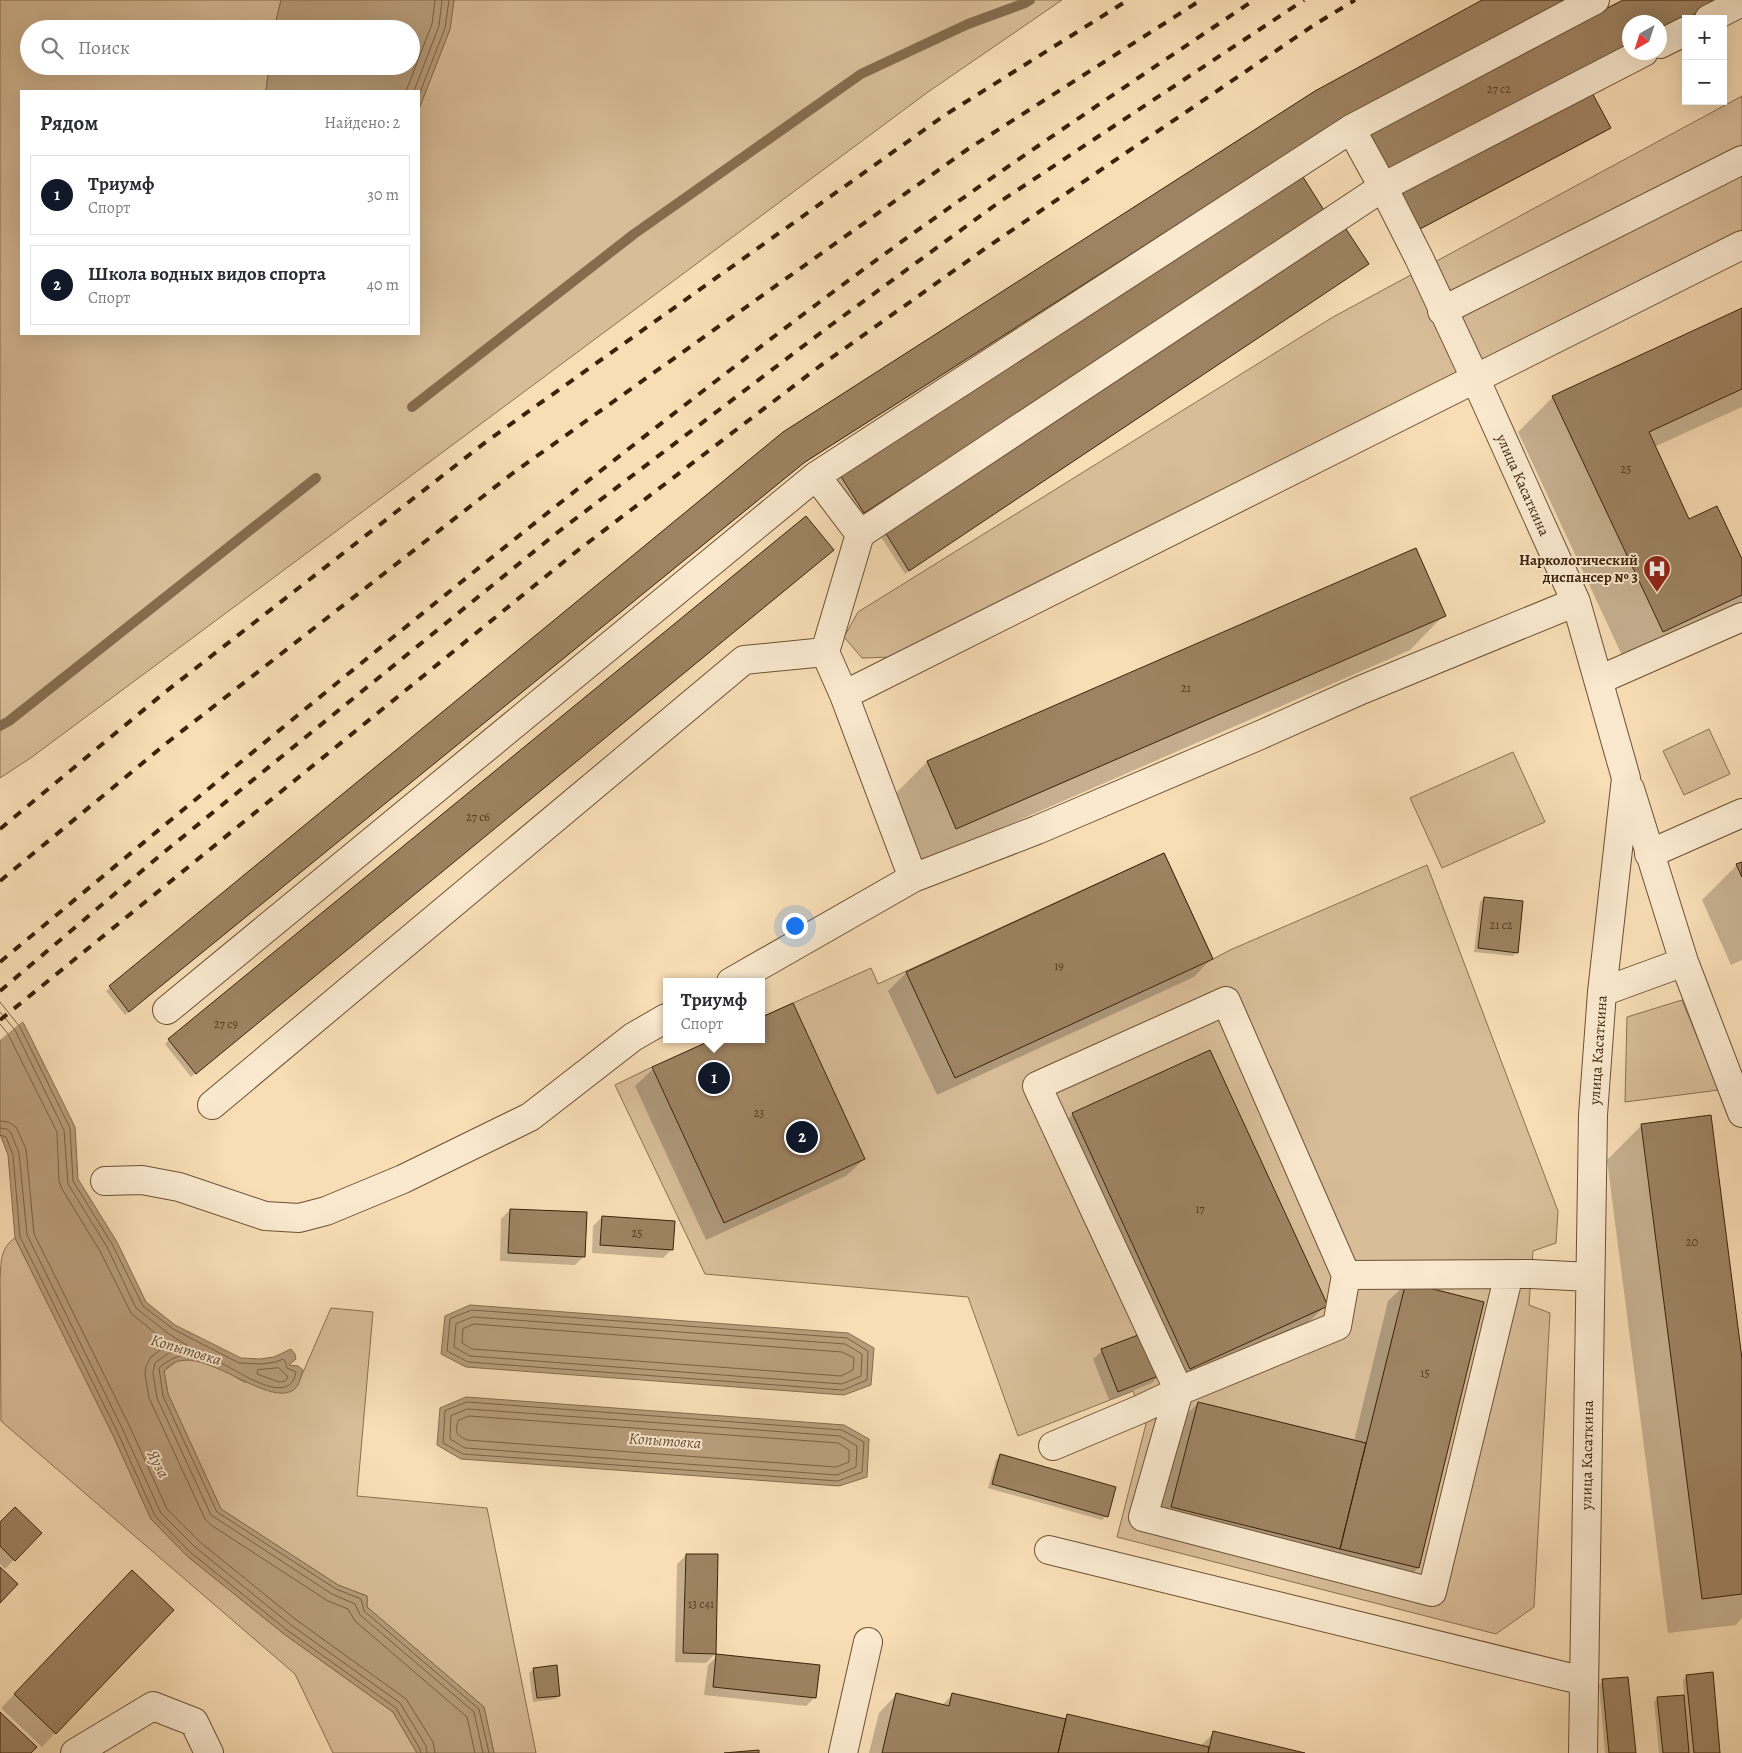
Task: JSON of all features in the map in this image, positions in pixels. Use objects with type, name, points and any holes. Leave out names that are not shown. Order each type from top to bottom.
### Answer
[{"type":"street","points":[[167,1010],[816,476],[1351,129],[1595,0]]},
{"type":"street","points":[[1718,15],[1742,2]]},
{"type":"street","points":[[1667,40],[1682,33]]},
{"type":"street","points":[[913,878],[844,695],[825,652],[860,534],[1383,187],[1629,60]]},
{"type":"street","name":"улица Касаткина","points":[[1351,129],[1383,187],[1418,258],[1475,378],[1576,602],[1626,778],[1602,992],[1593,1115],[1583,1753]]},
{"type":"street","points":[[1442,311],[1742,160]]},
{"type":"street","points":[[844,695],[1742,245]]},
{"type":"street","points":[[816,476],[860,534]]},
{"type":"street","points":[[738,978],[913,878],[1037,830],[1362,690],[1576,602]]},
{"type":"street","points":[[1599,680],[1742,616]]},
{"type":"street","points":[[212,1105],[744,660],[825,652]]},
{"type":"street","points":[[1626,778],[1684,962],[1742,1113]]},
{"type":"street","points":[[1649,854],[1742,813]]},
{"type":"street","points":[[1602,992],[1684,962]]},
{"type":"street","points":[[1052,1446],[1141,1410],[1179,1391],[1337,1326],[1346,1275],[1226,1001],[1037,1086],[1179,1391],[1143,1517],[1432,1592],[1508,1274]]},
{"type":"street","points":[[105,1181],[142,1180],[178,1187],[265,1216],[298,1218],[326,1211],[403,1179],[530,1117],[633,1037],[663,1020]]},
{"type":"street","points":[[1346,1275],[1508,1274],[1590,1277]]},
{"type":"street","points":[[1049,1550],[1584,1681]]},
{"type":"street","points":[[843,1753],[868,1642]]},
{"type":"street","points":[[75,1753],[154,1706],[194,1722],[209,1753]]},
{"type":"shaded area","points":[[0,0],[281,0],[276,20],[20,20],[20,75],[268,75],[266,90],[20,90],[20,335],[420,335],[420,106],[450,29],[454,0],[1062,0],[928,92],[32,757],[0,778]]},
{"type":"shaded area","points":[[1742,96],[1742,233],[893,657],[862,658],[844,637],[858,612],[1333,317]]},
{"type":"shaded area","points":[[1709,729],[1730,774],[1684,795],[1663,751]]},
{"type":"shaded area","points":[[1513,752],[1545,822],[1442,868],[1410,798]]},
{"type":"shaded area","points":[[1164,853],[1213,959],[1427,865],[1558,1211],[1556,1243],[1533,1251],[1529,1305],[1550,1313],[1534,1607],[1496,1634],[1117,1537],[1146,1424],[1133,1391],[1018,1436],[968,1297],[705,1274],[615,1085],[652,1067],[746,1043],[765,1043],[765,1016],[871,968],[878,984]]},
{"type":"shaded area","points":[[1682,1000],[1719,1090],[1625,1102],[1627,1017]]},
{"type":"shaded area","points":[[15,1238],[112,1433],[151,1519],[187,1556],[284,1634],[393,1712],[417,1753],[333,1753],[295,1674],[1,1421],[0,1280],[2,1256],[6,1246]]},
{"type":"shaded area","points":[[331,1308],[373,1312],[357,1496],[487,1508],[536,1753],[494,1753],[484,1707],[367,1607],[367,1596],[338,1585],[221,1509],[168,1394],[164,1371],[177,1361],[194,1359],[220,1368],[244,1382],[297,1386]]},
{"type":"water","points":[[281,0],[454,0],[450,29],[420,106],[420,90],[266,90],[268,75],[420,75],[420,20],[276,20]]},
{"type":"water","points":[[0,995],[24,1024],[75,1127],[78,1179],[117,1242],[146,1302],[175,1325],[241,1358],[260,1359],[274,1357],[291,1349],[296,1359],[289,1365],[298,1366],[303,1370],[298,1385],[288,1392],[275,1393],[259,1388],[206,1364],[190,1360],[174,1363],[164,1371],[168,1394],[221,1509],[338,1585],[367,1596],[367,1607],[484,1707],[494,1753],[417,1753],[393,1712],[284,1634],[187,1556],[151,1519],[112,1433],[15,1238],[8,1155],[0,1134]]},
{"type":"water","points":[[470,1305],[848,1333],[874,1348],[871,1385],[844,1395],[466,1367],[441,1354],[445,1316]]},
{"type":"water","name":"Копытовка","points":[[466,1397],[844,1425],[869,1439],[867,1477],[839,1486],[461,1459],[437,1445],[440,1408]]},
{"type":"pier","points":[[0,992],[24,1020],[0,1040]]},
{"type":"building","points":[[1482,0],[1571,0],[1340,121],[805,462],[129,1012],[109,986],[783,432],[1315,91]]},
{"type":"building","points":[[1623,0],[1722,0],[1693,15],[1682,15],[1682,21],[1667,28],[1667,15],[1622,15],[1622,52],[1389,171],[1368,131]]},
{"type":"building","points":[[1590,89],[1611,128],[1418,230],[1397,190]]},
{"type":"building","points":[[1303,177],[1327,215],[864,513],[840,475]]},
{"type":"building","points":[[1344,226],[1369,264],[909,571],[885,532]]},
{"type":"building","points":[[1742,308],[1742,389],[1649,432],[1689,519],[1717,506],[1742,559],[1742,595],[1663,632],[1552,396]]},
{"type":"building","points":[[806,516],[834,550],[196,1074],[168,1039]]},
{"type":"building","points":[[1416,548],[1446,616],[956,829],[927,761]]},
{"type":"building","points":[[1164,853],[1213,959],[955,1078],[906,972]]},
{"type":"building","points":[[1742,862],[1742,877],[1736,864]]},
{"type":"building","points":[[1484,897],[1523,901],[1518,953],[1478,948]]},
{"type":"building","points":[[793,1003],[865,1159],[724,1223],[652,1067],[705,1043],[765,1043],[765,1016]]},
{"type":"building","points":[[1210,1050],[1328,1306],[1190,1369],[1072,1113]]},
{"type":"building","points":[[1711,1115],[1742,1359],[1742,1594],[1702,1599],[1641,1124]]},
{"type":"building","points":[[510,1209],[587,1212],[585,1257],[508,1253]]},
{"type":"building","points":[[602,1216],[675,1221],[673,1250],[600,1245]]},
{"type":"building","points":[[1406,1282],[1484,1302],[1419,1568],[1340,1549]]},
{"type":"building","points":[[1146,1332],[1163,1374],[1118,1392],[1101,1349]]},
{"type":"building","points":[[1198,1402],[1366,1443],[1340,1549],[1171,1507]]},
{"type":"building","points":[[1000,1454],[1116,1487],[1108,1517],[992,1484]]},
{"type":"building","points":[[15,1507],[42,1533],[15,1561],[0,1546],[0,1522]]},
{"type":"building","points":[[686,1554],[718,1554],[716,1654],[683,1653]]},
{"type":"building","points":[[0,1567],[18,1584],[0,1603]]},
{"type":"building","points":[[132,1570],[174,1610],[56,1734],[14,1694]]},
{"type":"building","points":[[716,1654],[820,1665],[816,1698],[713,1687]]},
{"type":"building","points":[[557,1665],[560,1696],[537,1698],[533,1668]]},
{"type":"building","points":[[1713,1672],[1720,1753],[1694,1753],[1686,1675]]},
{"type":"building","points":[[1628,1677],[1636,1753],[1609,1753],[1602,1679]]},
{"type":"building","points":[[896,1693],[949,1706],[952,1693],[1066,1719],[1058,1753],[882,1753]]},
{"type":"building","points":[[1684,1695],[1689,1753],[1663,1753],[1657,1697]]},
{"type":"building","points":[[0,1712],[37,1747],[31,1753],[0,1753]]},
{"type":"building","points":[[1067,1714],[1209,1747],[1208,1753],[1058,1753]]},
{"type":"building","points":[[1213,1731],[1305,1753],[1208,1753]]},
{"type":"building","points":[[759,1750],[759,1753],[724,1753]]},
{"type":"waterway","points":[[412,407],[634,234],[861,74],[968,24],[1030,0]]},
{"type":"waterway","points":[[0,726],[9,721],[316,478]]},
{"type":"railway","points":[[0,829],[164,693],[487,441],[945,115],[1128,0]]},
{"type":"railway","points":[[0,881],[168,742],[513,473],[968,149],[1201,0]]},
{"type":"railway","points":[[0,962],[507,545],[713,383],[925,225],[1254,0]]},
{"type":"railway","points":[[0,991],[163,853],[558,532],[831,325],[998,203],[1304,0]]},
{"type":"railway","points":[[0,1020],[577,551],[820,366],[983,250],[1314,25],[1355,0]]},
{"type":"place","name":"Наркологический диспансер № 3","points":[[1657,593]]},
{"type":"place","name":"Триумф","points":[[714,1078]]},
{"type":"place","name":"Школа водных видов спорта","points":[[802,1137]]},
{"type":"water label","name":"Яуза","points":[[158,1464]]}]
